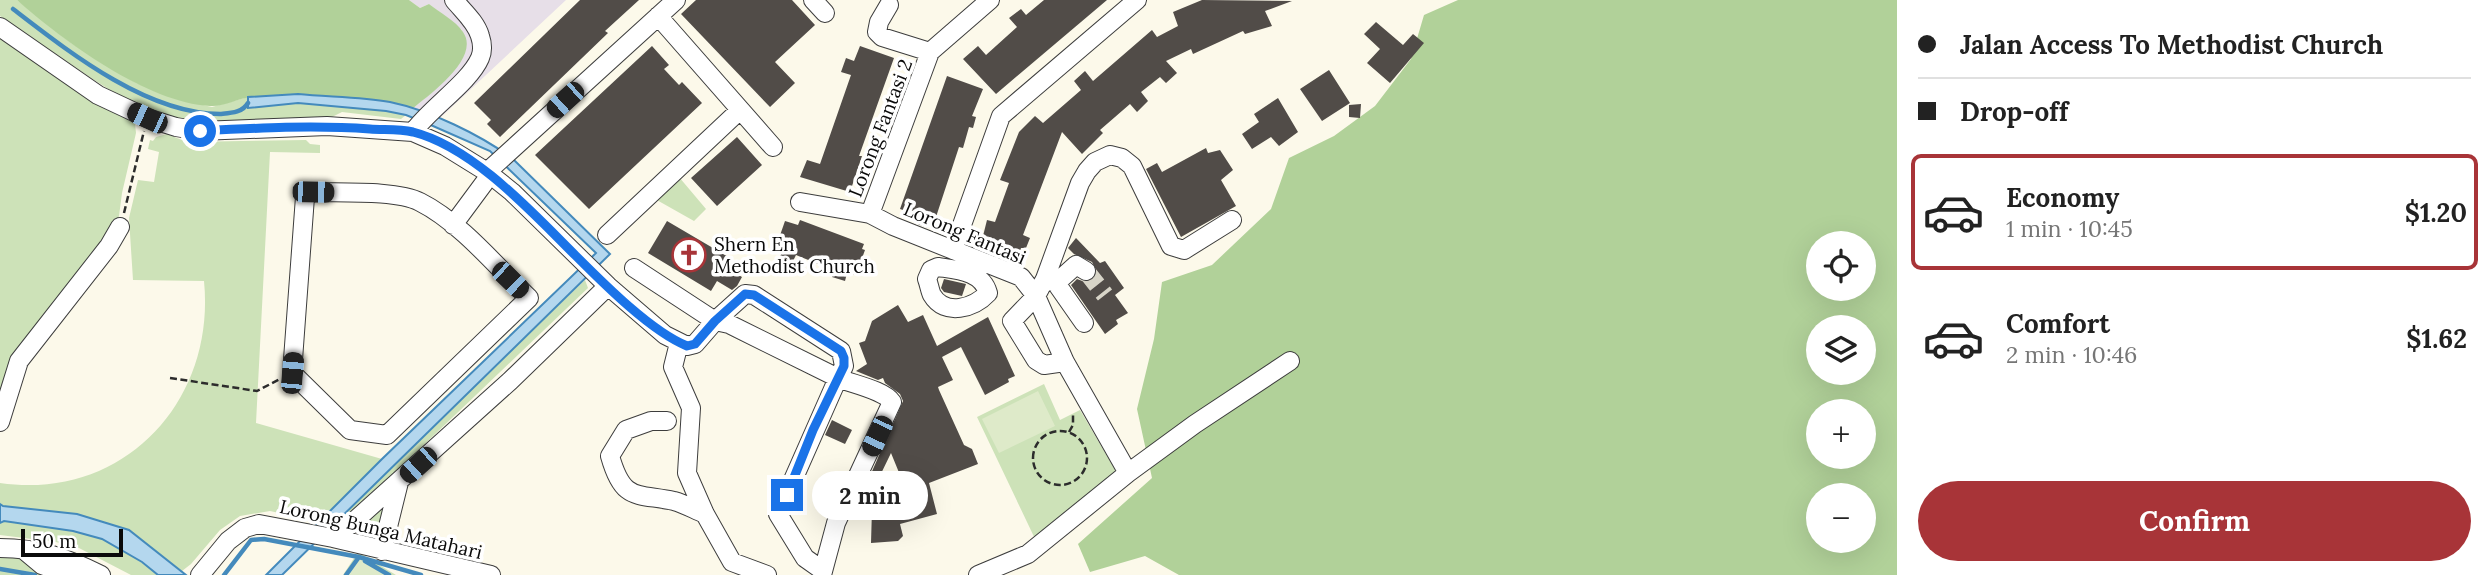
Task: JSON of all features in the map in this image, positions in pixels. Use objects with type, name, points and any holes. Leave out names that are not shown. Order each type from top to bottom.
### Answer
[{"type":"street","points":[[416,128],[480,58],[480,36],[474,23],[454,0]]},
{"type":"street","points":[[453,225],[496,165],[676,0]]},
{"type":"street","name":"Lorong Fantasi 2","points":[[870,214],[930,52],[989,0]]},
{"type":"street","points":[[953,250],[1001,116],[1137,0]]},
{"type":"street","points":[[889,5],[879,22],[877,32],[882,37],[930,52]]},
{"type":"street","points":[[658,16],[773,147]]},
{"type":"street","points":[[0,27],[98,95],[147,118],[176,127],[200,131],[327,126],[416,128],[445,146],[496,165],[512,192],[589,268],[655,327],[679,343],[687,346],[695,344],[715,321],[745,294],[754,295],[841,351],[844,366],[838,378],[778,514],[805,558],[822,573],[836,523],[892,402],[889,397],[838,378],[729,324],[715,321],[634,268]]},
{"type":"street","points":[[607,235],[740,110]]},
{"type":"street","points":[[1046,286],[1080,183],[1095,162],[1110,155],[1122,158],[1132,166],[1171,246],[1184,250],[1232,220]]},
{"type":"street","points":[[313,192],[379,193],[419,201],[453,225],[529,298],[387,435],[350,430],[292,373],[305,197],[313,192]]},
{"type":"street","name":"Lorong Fantasi","points":[[800,202],[870,214],[953,250],[976,268],[1021,277],[1046,286],[1065,362],[1128,473]]},
{"type":"street","points":[[0,422],[19,361],[109,246],[120,227]]},
{"type":"street","points":[[1065,362],[1044,365],[1036,360],[1012,321],[1046,286],[1076,265],[1086,271]]},
{"type":"street","points":[[333,538],[510,381],[608,286]]},
{"type":"street","points":[[1046,286],[1084,323]]},
{"type":"street","points":[[679,343],[673,367],[691,408],[687,473],[705,514],[732,562],[767,575]]},
{"type":"street","points":[[978,575],[1028,554],[1128,473],[1195,424],[1290,361]]},
{"type":"street","points":[[667,421],[651,421],[626,430],[610,456],[616,476],[634,495],[677,502],[705,514]]},
{"type":"street","points":[[382,551],[399,482]]},
{"type":"street","name":"Lorong Bunga Matahari","points":[[200,575],[228,541],[246,528],[259,524],[272,524],[491,575]]},
{"type":"street","points":[[0,548],[21,548],[63,557],[102,575]]},
{"type":"street","points":[[21,548],[42,565],[69,575]]},
{"type":"path","points":[[120,227],[147,118]]},
{"type":"path","points":[[170,378],[257,391],[292,373]]},
{"type":"path","points":[[1069,432],[1073,425],[1073,414]]},
{"type":"path","points":[[1050,432],[1069,432],[1082,442],[1086,449],[1086,467],[1082,474],[1068,485],[1051,484],[1037,473],[1033,464],[1036,445],[1050,432]]},
{"type":"shaded area","points":[[409,0],[566,0],[439,119],[412,109],[439,86],[462,30],[429,4],[420,8]]},
{"type":"green space","points":[[0,0],[17,0],[71,43],[136,83],[180,100],[212,107],[248,97],[249,108],[298,103],[406,115],[401,119],[342,112],[328,119],[200,123],[174,120],[118,95],[0,16]]},
{"type":"green space","points":[[17,0],[409,0],[420,8],[429,4],[447,17],[460,28],[467,42],[460,64],[451,75],[412,109],[390,102],[269,97],[252,97],[210,106],[160,94],[134,82],[82,51]]},
{"type":"green space","points":[[1458,0],[1897,0],[1897,575],[1179,575],[1145,556],[1090,572],[1078,544],[1152,478],[1137,409],[1154,339],[1162,282],[1212,265],[1271,209],[1289,158],[1334,136],[1375,106],[1411,59],[1424,15]]},
{"type":"green space","points":[[0,37],[130,117],[135,124],[136,133],[114,230],[0,401]]},
{"type":"green space","points":[[167,134],[187,142],[306,140],[310,144],[320,145],[320,153],[270,152],[256,423],[382,459],[390,467],[585,280],[588,288],[409,459],[344,518],[329,524],[270,511],[240,516],[220,530],[182,571],[129,530],[77,514],[3,506],[0,504],[0,483],[45,484],[85,476],[122,459],[153,434],[177,403],[194,366],[204,325],[204,281],[133,280],[129,218],[138,180],[154,182],[159,152],[148,149],[150,140]]},
{"type":"green space","points":[[679,177],[706,209],[694,221],[655,199]]},
{"type":"green space","points":[[1044,384],[1060,420],[1080,410],[1117,473],[1037,543],[977,417]]},
{"type":"green space","points":[[1038,391],[1055,426],[999,453],[982,419]]},
{"type":"green space","points":[[386,501],[378,530],[359,524]]},
{"type":"green space","points":[[4,521],[79,531],[124,550],[158,575],[131,575],[79,548],[56,542],[0,535],[0,523]]},
{"type":"green space","points":[[358,552],[396,575],[343,575]]},
{"type":"green space","points":[[0,556],[25,557],[57,575],[0,575]]},
{"type":"green space","points":[[359,557],[389,575],[346,575]]},
{"type":"water","points":[[298,94],[390,102],[438,117],[470,133],[513,159],[610,254],[282,575],[266,575],[596,253],[490,151],[433,126],[406,115],[386,111],[298,103],[248,108],[248,97]]},
{"type":"water","points":[[0,504],[77,514],[129,530],[186,575],[158,575],[142,562],[102,539],[73,531],[4,521],[0,523]]},
{"type":"building","points":[[580,0],[639,0],[500,137],[487,124],[491,120],[474,103]]},
{"type":"building","points":[[696,0],[792,0],[815,25],[775,62],[795,83],[770,107],[681,14]]},
{"type":"building","points":[[1044,0],[1107,0],[996,94],[963,59],[978,46],[986,55],[1017,27],[1009,18],[1021,9],[1026,15]]},
{"type":"building","points":[[1202,0],[1292,1],[1265,11],[1272,26],[1245,34],[1243,31],[1193,54],[1191,49],[1166,61],[1177,73],[1166,83],[1160,77],[1141,92],[1148,101],[1137,112],[1130,104],[1100,130],[1103,133],[1082,154],[1062,132],[1023,235],[1030,238],[1026,248],[1021,248],[1018,258],[1003,254],[1004,249],[981,244],[987,220],[995,222],[1009,183],[1000,180],[1019,132],[1035,116],[1043,123],[1081,90],[1074,81],[1085,71],[1093,81],[1152,30],[1157,37],[1178,26],[1173,12]]},
{"type":"building","points":[[1376,22],[1403,45],[1413,34],[1424,43],[1390,83],[1367,63],[1380,49],[1364,34]]},
{"type":"building","points":[[652,46],[669,65],[664,69],[679,85],[682,82],[702,103],[589,209],[535,155]]},
{"type":"building","points":[[860,46],[894,58],[859,156],[862,156],[850,192],[800,177],[807,160],[820,164],[851,75],[841,72],[846,58],[854,61]]},
{"type":"building","points":[[1329,70],[1350,103],[1322,121],[1300,89]]},
{"type":"building","points":[[947,76],[983,89],[972,116],[976,117],[973,128],[969,127],[963,148],[959,147],[935,220],[930,218],[928,228],[915,223],[918,215],[900,209]]},
{"type":"building","points":[[1278,98],[1298,132],[1279,146],[1271,137],[1252,149],[1242,134],[1259,122],[1254,114]]},
{"type":"building","points":[[1361,104],[1360,118],[1349,117],[1349,105]]},
{"type":"building","points":[[737,137],[762,165],[717,206],[691,178]]},
{"type":"building","points":[[1206,148],[1208,153],[1220,150],[1233,170],[1221,180],[1236,206],[1181,237],[1146,169],[1157,163],[1162,172]]},
{"type":"building","points":[[800,220],[864,244],[862,249],[865,250],[856,275],[847,273],[845,281],[832,277],[833,270],[796,255],[793,261],[780,257],[782,241],[778,241],[785,221],[798,225]]},
{"type":"building","name":"Shern En Methodist Church","points":[[667,221],[730,258],[725,267],[742,277],[737,286],[732,290],[717,281],[711,291],[648,253]]},
{"type":"building","points":[[1076,238],[1100,263],[1105,261],[1124,288],[1115,295],[1128,313],[1116,320],[1118,324],[1105,334],[1071,285],[1077,279],[1091,281],[1097,272],[1092,262],[1074,254],[1068,248]]},
{"type":"building","points":[[944,279],[966,284],[962,296],[944,292],[941,288]]},
{"type":"building","points":[[898,305],[908,322],[923,315],[937,346],[988,317],[1015,376],[985,395],[961,347],[942,357],[953,380],[938,387],[939,390],[964,445],[972,449],[978,464],[929,483],[937,514],[900,524],[903,536],[898,541],[871,543],[872,509],[913,495],[903,474],[900,475],[891,453],[875,486],[866,485],[903,401],[900,394],[885,383],[883,378],[878,380],[856,371],[867,364],[859,343],[865,341],[872,321]]},
{"type":"building","points":[[832,420],[852,430],[845,444],[825,435]]},
{"type":"waterway","points":[[13,9],[110,78],[165,104],[220,114],[239,111],[248,103]]},
{"type":"waterway","points":[[224,575],[251,540],[264,539],[359,557],[421,575]]},
{"type":"waterway","points":[[346,575],[359,557]]},
{"type":"waterway","points":[[365,561],[389,575]]},
{"type":"waterway","points":[[0,569],[35,575]]},
{"type":"tunnel","points":[[1086,271],[1105,295]]},
{"type":"place","name":"Shern En Methodist Church","points":[[689,255]]},
{"type":"route","points":[[200,131],[327,126],[412,132],[445,146],[487,172],[512,192],[627,303],[665,335],[687,346],[695,344],[715,321],[745,294],[754,295],[841,351],[844,358],[844,366],[813,430],[787,495]]}]
